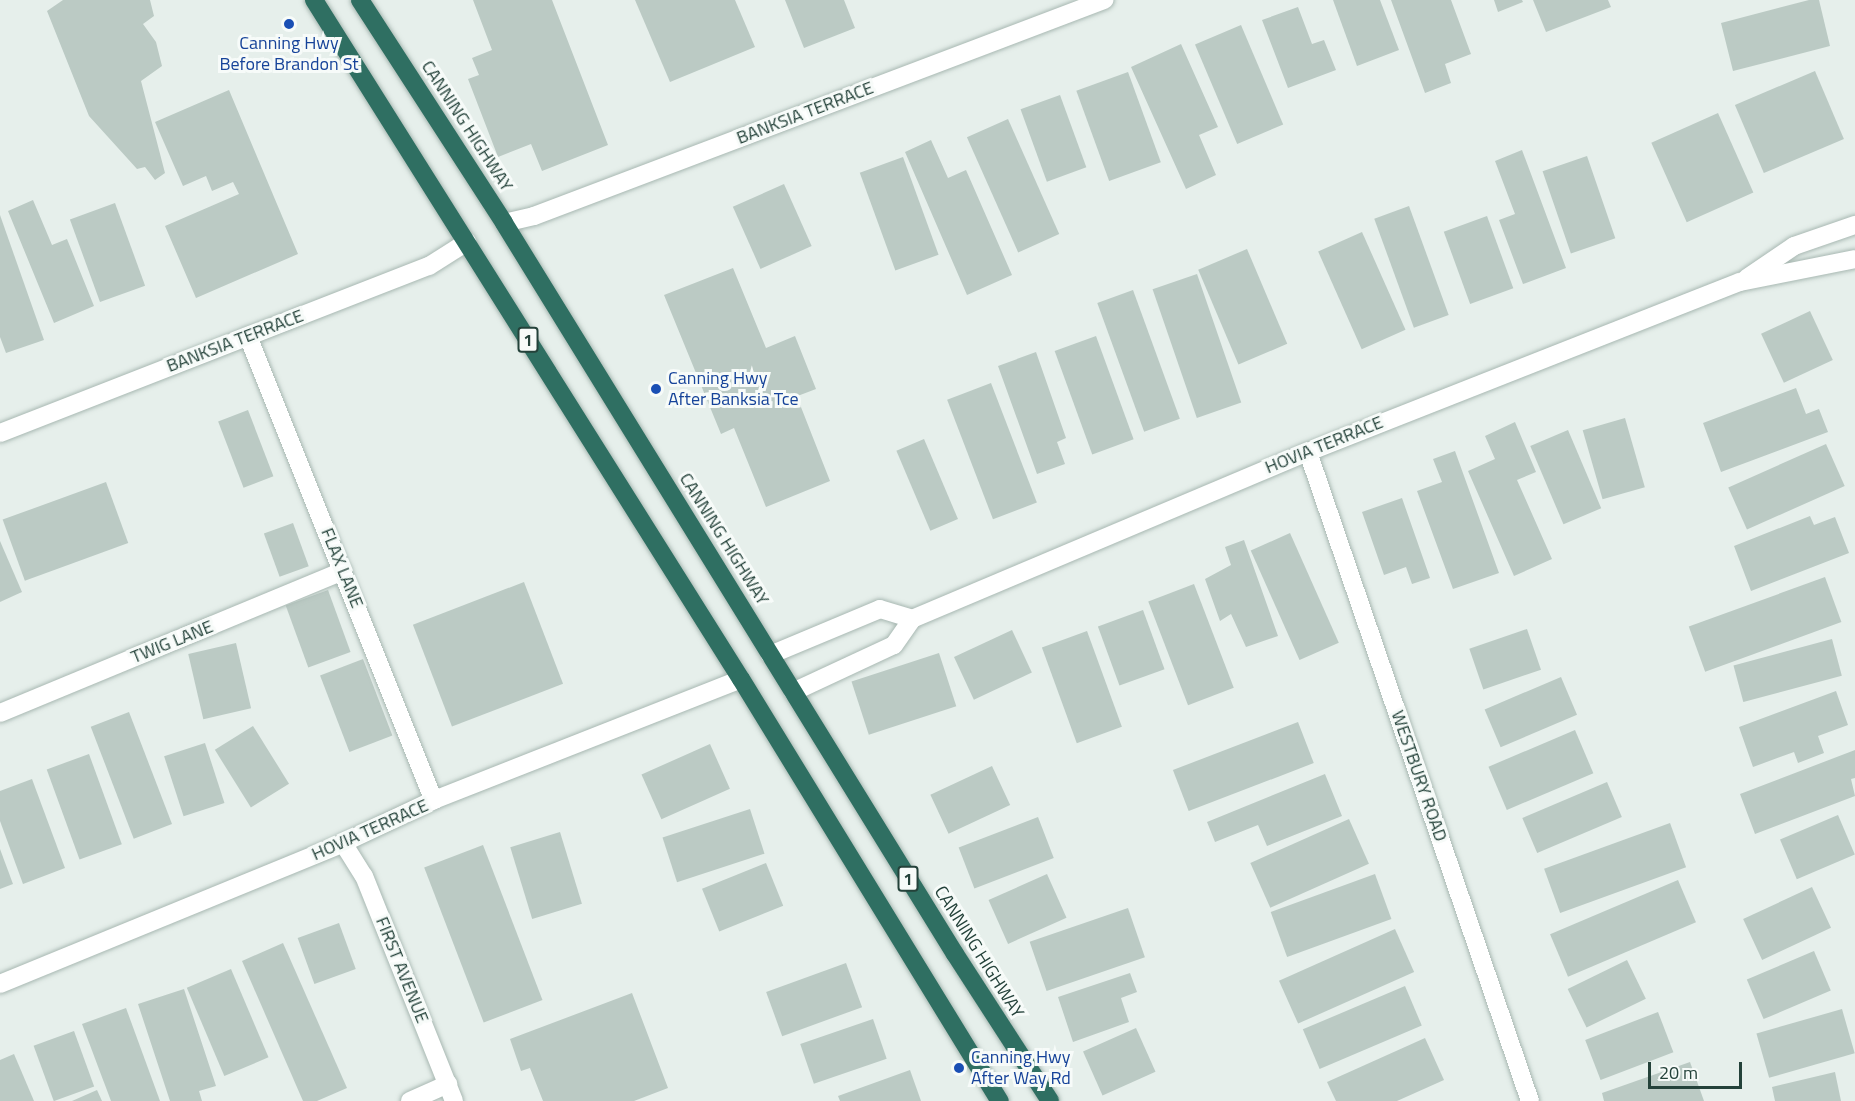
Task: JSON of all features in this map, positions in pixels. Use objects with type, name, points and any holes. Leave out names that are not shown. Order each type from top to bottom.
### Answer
[{"type":"highway","name":"1","points":[[314,0],[741,680],[1000,1101]]},
{"type":"highway","name":"CANNING HIGHWAY","points":[[360,0],[504,223],[770,655],[1050,1101]]},
{"type":"street","name":"BANKSIA TERRACE","points":[[504,223],[534,216],[1104,0]]},
{"type":"street","name":"HOVIA TERRACE","points":[[1740,282],[1794,246],[1855,225]]},
{"type":"street","name":"BANKSIA TERRACE","points":[[0,433],[429,266],[467,242]]},
{"type":"street","name":"HOVIA TERRACE","points":[[912,619],[1308,452],[1740,282],[1855,259]]},
{"type":"street","name":"FLAX LANE","points":[[248,336],[434,800]]},
{"type":"street","name":"WESTBURY ROAD","points":[[1308,452],[1530,1101]]},
{"type":"street","name":"TWIG LANE","points":[[0,713],[343,571]]},
{"type":"street","points":[[770,655],[879,609],[912,619],[894,645],[794,692]]},
{"type":"street","name":"HOVIA TERRACE","points":[[0,984],[343,843],[434,800],[741,680]]},
{"type":"street","name":"FIRST AVENUE","points":[[343,843],[364,876],[451,1093]]},
{"type":"street","points":[[410,1101],[451,1093]]},
{"type":"building","points":[[63,0],[150,0],[154,16],[143,24],[156,42],[162,66],[141,81],[165,173],[155,180],[145,167],[137,169],[89,116],[47,11]]},
{"type":"building","points":[[473,0],[552,0],[608,145],[542,171],[531,144],[498,157],[468,79],[479,75],[472,58],[492,50]]},
{"type":"building","points":[[635,0],[735,0],[755,47],[670,82]]},
{"type":"building","points":[[785,0],[844,0],[855,28],[804,48]]},
{"type":"building","points":[[1333,0],[1380,0],[1399,50],[1357,66]]},
{"type":"building","points":[[1391,0],[1451,0],[1471,54],[1445,64],[1451,83],[1425,93]]},
{"type":"building","points":[[1494,0],[1522,0],[1523,2],[1498,12]]},
{"type":"building","points":[[1533,0],[1608,0],[1611,7],[1546,32]]},
{"type":"building","points":[[1809,0],[1819,0],[1830,46],[1733,71],[1721,23]]},
{"type":"building","points":[[1298,7],[1312,44],[1324,40],[1336,70],[1288,88],[1262,20]]},
{"type":"building","points":[[1241,25],[1283,124],[1237,144],[1195,45]]},
{"type":"building","points":[[1181,44],[1218,127],[1199,135],[1216,175],[1186,189],[1131,67]]},
{"type":"building","points":[[1815,71],[1844,139],[1764,173],[1735,105]]},
{"type":"building","points":[[1128,72],[1161,162],[1109,181],[1076,91]]},
{"type":"building","points":[[229,90],[298,254],[196,298],[165,226],[239,194],[233,182],[212,191],[206,176],[183,186],[155,122]]},
{"type":"building","points":[[1060,95],[1086,167],[1047,182],[1021,109]]},
{"type":"building","points":[[1718,113],[1753,192],[1687,222],[1651,143]]},
{"type":"building","points":[[1008,119],[1059,234],[1018,252],[967,137]]},
{"type":"building","points":[[931,140],[948,178],[966,170],[1012,275],[967,295],[905,152]]},
{"type":"building","points":[[1522,150],[1566,268],[1523,284],[1499,220],[1515,214],[1495,161]]},
{"type":"building","points":[[1587,156],[1615,238],[1571,254],[1543,171]]},
{"type":"building","points":[[903,157],[939,255],[895,270],[860,173]]},
{"type":"building","points":[[784,184],[812,246],[760,269],[733,207]]},
{"type":"building","points":[[33,200],[52,245],[67,239],[94,306],[54,323],[8,211]]},
{"type":"building","points":[[115,203],[145,286],[100,302],[70,219]]},
{"type":"building","points":[[1409,206],[1449,315],[1414,328],[1374,219]]},
{"type":"building","points":[[0,215],[44,340],[6,353],[0,337]]},
{"type":"building","points":[[1487,216],[1513,288],[1470,304],[1444,232]]},
{"type":"building","points":[[1362,232],[1406,330],[1362,349],[1318,252]]},
{"type":"building","points":[[1247,249],[1287,344],[1238,365],[1198,270]]},
{"type":"building","points":[[733,268],[766,348],[795,336],[816,389],[787,400],[789,406],[799,402],[830,481],[766,507],[734,428],[721,434],[664,295]]},
{"type":"building","points":[[1197,274],[1241,403],[1197,418],[1153,289]]},
{"type":"building","points":[[1133,290],[1180,419],[1144,432],[1097,303]]},
{"type":"building","points":[[1810,311],[1833,360],[1784,383],[1761,334]]},
{"type":"building","points":[[1096,336],[1134,439],[1092,454],[1055,351]]},
{"type":"building","points":[[1036,352],[1066,438],[1057,442],[1065,464],[1037,474],[998,366]]},
{"type":"building","points":[[991,383],[1037,502],[993,519],[947,400]]},
{"type":"building","points":[[1796,388],[1806,414],[1819,409],[1828,432],[1721,472],[1703,423]]},
{"type":"building","points":[[248,410],[273,476],[244,488],[218,421]]},
{"type":"building","points":[[1625,418],[1645,487],[1603,499],[1583,430]]},
{"type":"building","points":[[1515,422],[1536,472],[1517,480],[1552,559],[1514,576],[1468,471],[1495,459],[1485,436]]},
{"type":"building","points":[[1568,430],[1601,508],[1563,524],[1530,446]]},
{"type":"building","points":[[924,439],[958,519],[930,531],[896,451]]},
{"type":"building","points":[[1826,444],[1845,486],[1747,530],[1728,488]]},
{"type":"building","points":[[1455,451],[1499,573],[1453,589],[1417,491],[1442,482],[1433,459]]},
{"type":"building","points":[[106,482],[128,543],[25,581],[3,520]]},
{"type":"building","points":[[1402,498],[1430,578],[1412,584],[1406,567],[1384,575],[1362,512]]},
{"type":"building","points":[[1810,516],[1814,525],[1835,517],[1849,553],[1751,591],[1734,546]]},
{"type":"building","points":[[293,523],[309,566],[280,577],[264,534]]},
{"type":"building","points":[[1290,533],[1339,643],[1300,660],[1251,550]]},
{"type":"building","points":[[1244,540],[1278,636],[1246,647],[1231,614],[1220,621],[1205,579],[1231,565],[1225,547]]},
{"type":"building","points":[[0,541],[22,592],[0,602]]},
{"type":"building","points":[[1825,577],[1841,622],[1705,672],[1689,627]]},
{"type":"building","points":[[524,582],[563,684],[452,726],[413,625]]},
{"type":"building","points":[[1194,584],[1234,688],[1188,705],[1148,602]]},
{"type":"building","points":[[328,590],[351,652],[308,667],[286,605]]},
{"type":"building","points":[[1143,610],[1165,669],[1119,686],[1098,626]]},
{"type":"building","points":[[1527,629],[1541,670],[1483,690],[1469,649]]},
{"type":"building","points":[[1012,630],[1032,673],[974,700],[954,657]]},
{"type":"building","points":[[1087,631],[1122,727],[1077,743],[1042,647]]},
{"type":"building","points":[[1832,639],[1842,676],[1743,702],[1733,665]]},
{"type":"building","points":[[236,643],[251,708],[203,719],[188,654]]},
{"type":"building","points":[[939,653],[956,706],[869,735],[852,681]]},
{"type":"building","points":[[363,659],[392,736],[349,752],[320,675]]},
{"type":"building","points":[[1561,677],[1577,715],[1501,747],[1485,709]]},
{"type":"building","points":[[1836,691],[1848,725],[1818,736],[1824,753],[1798,763],[1794,752],[1753,767],[1739,727]]},
{"type":"building","points":[[129,712],[172,824],[134,839],[91,727]]},
{"type":"building","points":[[1298,722],[1314,763],[1189,811],[1173,770]]},
{"type":"building","points":[[253,726],[289,784],[251,808],[215,750]]},
{"type":"building","points":[[1575,730],[1593,773],[1507,810],[1488,767]]},
{"type":"building","points":[[205,743],[224,803],[184,816],[164,756]]},
{"type":"building","points":[[710,744],[730,789],[661,819],[641,775]]},
{"type":"building","points":[[1855,750],[1855,778],[1851,779],[1855,796],[1755,834],[1740,794]]},
{"type":"building","points":[[89,754],[122,844],[80,860],[47,769]]},
{"type":"building","points":[[992,766],[1010,805],[949,834],[930,795]]},
{"type":"building","points":[[1325,774],[1342,816],[1267,846],[1258,825],[1215,842],[1207,822]]},
{"type":"building","points":[[32,779],[65,868],[23,884],[0,821],[0,791]]},
{"type":"building","points":[[1607,782],[1622,817],[1537,853],[1522,818]]},
{"type":"building","points":[[750,809],[765,854],[677,882],[663,837]]},
{"type":"building","points":[[1838,815],[1855,855],[1797,879],[1780,840]]},
{"type":"building","points":[[1038,817],[1054,858],[974,889],[959,847]]},
{"type":"building","points":[[1349,819],[1369,864],[1270,908],[1250,863]]},
{"type":"building","points":[[1670,823],[1686,867],[1560,913],[1544,869]]},
{"type":"building","points":[[560,832],[582,904],[532,919],[510,847]]},
{"type":"building","points":[[483,845],[542,1000],[484,1023],[424,868]]},
{"type":"building","points":[[0,849],[13,884],[0,889]]},
{"type":"building","points":[[766,863],[783,906],[719,931],[702,889]]},
{"type":"building","points":[[1047,874],[1067,918],[1008,944],[989,900]]},
{"type":"building","points":[[1375,874],[1391,919],[1287,957],[1271,912]]},
{"type":"building","points":[[1678,880],[1696,922],[1568,977],[1550,934]]},
{"type":"building","points":[[1812,887],[1831,928],[1762,960],[1743,919]]},
{"type":"building","points":[[1128,908],[1145,957],[1047,991],[1030,942]]},
{"type":"building","points":[[339,923],[356,969],[314,984],[298,938]]},
{"type":"building","points":[[1395,929],[1414,972],[1298,1024],[1279,981]]},
{"type":"building","points":[[283,943],[347,1088],[317,1101],[303,1101],[242,961]]},
{"type":"building","points":[[1814,951],[1831,991],[1764,1019],[1747,980]]},
{"type":"building","points":[[1627,960],[1646,999],[1587,1028],[1568,989]]},
{"type":"building","points":[[846,963],[862,1007],[782,1036],[766,992]]},
{"type":"building","points":[[231,969],[269,1057],[224,1076],[187,988]]},
{"type":"building","points":[[1130,973],[1137,992],[1121,998],[1129,1022],[1073,1042],[1058,997]]},
{"type":"building","points":[[1405,986],[1422,1026],[1320,1069],[1303,1029]]},
{"type":"building","points":[[184,989],[216,1086],[199,1091],[202,1101],[170,1101],[138,1004]]},
{"type":"building","points":[[632,993],[668,1088],[634,1101],[543,1101],[530,1068],[521,1071],[510,1039]]},
{"type":"building","points":[[126,1008],[160,1101],[111,1101],[82,1024]]},
{"type":"building","points":[[1842,1009],[1855,1053],[1769,1078],[1756,1034]]},
{"type":"building","points":[[1658,1012],[1673,1052],[1601,1080],[1585,1040]]},
{"type":"building","points":[[873,1019],[887,1059],[814,1084],[800,1044]]},
{"type":"building","points":[[1136,1028],[1156,1072],[1103,1095],[1083,1052]]},
{"type":"building","points":[[74,1031],[94,1086],[54,1101],[34,1046]]},
{"type":"building","points":[[1425,1038],[1444,1080],[1397,1101],[1336,1101],[1327,1082]]},
{"type":"building","points":[[14,1054],[34,1101],[0,1101],[0,1060]]},
{"type":"building","points":[[1690,1062],[1704,1101],[1604,1101],[1602,1093]]},
{"type":"building","points":[[910,1070],[921,1101],[840,1101],[838,1096]]},
{"type":"building","points":[[1835,1072],[1841,1101],[1775,1101],[1772,1087]]},
{"type":"building","points":[[97,1090],[102,1101],[72,1101]]},
{"type":"place","name":"Canning Hwy Before Brandon St","points":[[289,24]]},
{"type":"place","name":"Canning Hwy After Banksia Tce","points":[[656,389]]},
{"type":"place","name":"Canning Hwy After Way Rd","points":[[959,1068]]}]
